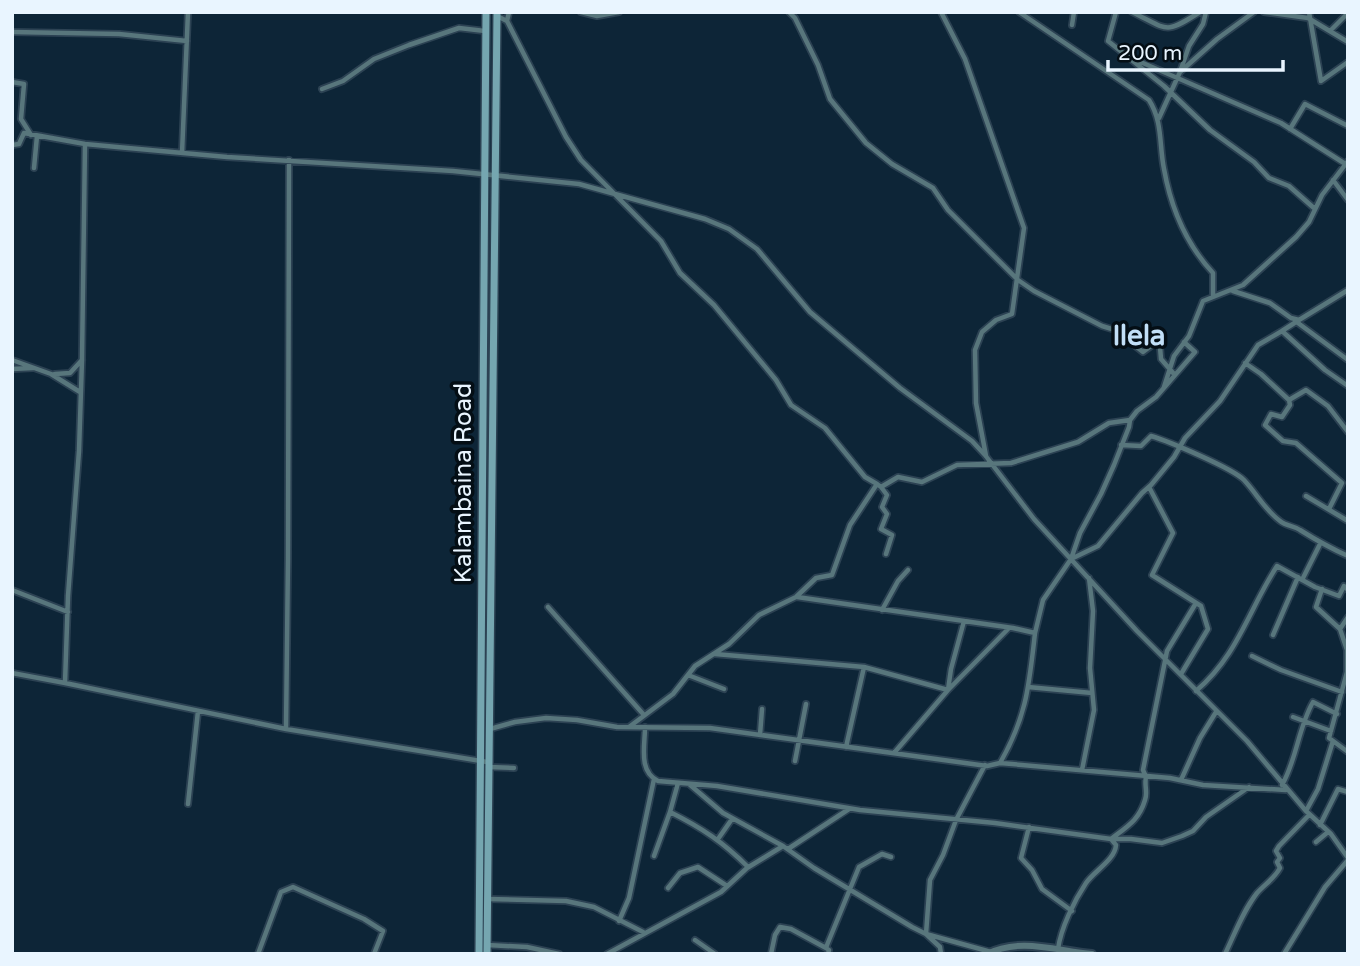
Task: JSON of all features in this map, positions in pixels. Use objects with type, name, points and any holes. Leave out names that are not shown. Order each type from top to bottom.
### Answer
[{"type":"main road","name":"Kalambaina Road","points":[[479,954],[485,763],[486,12]]},
{"type":"main road","points":[[486,954],[485,763],[488,730],[497,14]]},
{"type":"street","points":[[181,153],[188,12]]},
{"type":"street","points":[[507,21],[509,12]]},
{"type":"street","points":[[581,12],[597,16],[619,12]]},
{"type":"street","points":[[789,12],[795,18],[818,65],[830,99],[866,143],[892,163],[933,188],[948,210],[1018,280],[1034,291],[1115,330],[1143,352],[1155,343],[1160,347],[1161,359],[1174,374]]},
{"type":"street","points":[[941,12],[965,59],[1024,228],[1012,314],[996,320],[982,332],[975,350],[974,389],[986,456]]},
{"type":"street","points":[[1019,12],[1149,100],[1157,112],[1164,169],[1178,218],[1196,255],[1213,273],[1213,296]]},
{"type":"street","points":[[1072,25],[1074,12]]},
{"type":"street","points":[[1116,12],[1108,41],[1171,93],[1210,130],[1254,162],[1269,178],[1289,186],[1315,209]]},
{"type":"street","points":[[1132,12],[1166,29],[1174,29],[1200,12]]},
{"type":"street","points":[[1158,119],[1189,46],[1203,24],[1206,12]]},
{"type":"street","points":[[1180,72],[1216,39],[1254,12]]},
{"type":"street","points":[[1264,12],[1311,19],[1348,42]]},
{"type":"street","points":[[1309,12],[1321,81],[1348,62]]},
{"type":"street","points":[[1330,31],[1348,13]]},
{"type":"street","points":[[497,14],[507,21],[566,137],[582,160],[662,241],[680,273],[714,305],[776,380],[791,405],[825,428],[865,477],[879,485],[887,495],[882,507],[887,514],[881,529],[892,535],[886,554]]},
{"type":"street","points":[[322,89],[343,81],[374,59],[409,45],[459,28],[486,31]]},
{"type":"street","points":[[12,32],[119,34],[187,41]]},
{"type":"street","points":[[1129,57],[1281,123],[1347,163],[1309,222],[1296,237],[1243,285],[1203,301],[1189,336],[1168,369],[1164,389]]},
{"type":"street","points":[[12,82],[24,84],[21,118],[34,135],[34,168]]},
{"type":"street","points":[[1290,129],[1305,104],[1348,126]]},
{"type":"street","points":[[12,145],[19,144],[24,133],[85,144],[181,153],[353,163],[579,184],[717,223],[743,237],[757,249],[810,312],[891,381],[972,442],[986,456],[1034,519],[1216,712],[1247,741],[1307,813],[1328,832],[1348,859],[1325,887],[1284,954]]},
{"type":"street","points":[[65,683],[81,392],[85,144]]},
{"type":"street","points":[[286,729],[289,160]]},
{"type":"street","points":[[1334,180],[1348,200]]},
{"type":"street","points":[[1232,290],[1270,303],[1291,318],[1299,320]]},
{"type":"street","points":[[1071,559],[1098,546],[1149,487],[1185,438],[1220,401],[1258,345],[1348,290]]},
{"type":"street","points":[[1299,320],[1298,323],[1348,360]]},
{"type":"street","points":[[1282,331],[1325,370],[1348,386]]},
{"type":"street","points":[[629,727],[673,694],[695,666],[730,644],[759,615],[796,597],[816,578],[832,575],[850,525],[879,485],[898,477],[922,482],[957,465],[1011,463],[1078,442],[1109,424],[1130,420],[1164,389],[1195,352],[1184,342]]},
{"type":"street","points":[[12,359],[51,374],[81,392]]},
{"type":"street","points":[[51,374],[70,373],[82,360]]},
{"type":"street","points":[[1245,363],[1289,400],[1290,405],[1282,417],[1271,414],[1265,425],[1283,440],[1296,443],[1342,484],[1329,509]]},
{"type":"street","points":[[12,369],[37,368]]},
{"type":"street","points":[[1289,400],[1306,390],[1328,406],[1348,432]]},
{"type":"street","points":[[1000,763],[1016,735],[1027,700],[1042,600],[1071,559],[1080,533],[1101,494],[1130,420]]},
{"type":"street","points":[[1121,445],[1141,446],[1151,436],[1242,478],[1267,509],[1283,523],[1298,528],[1320,544],[1348,556]]},
{"type":"street","points":[[1149,487],[1173,533],[1152,575],[1201,606],[1208,629],[1181,674]]},
{"type":"street","points":[[1306,496],[1348,521]]},
{"type":"street","points":[[1273,635],[1320,544]]},
{"type":"street","points":[[1196,691],[1215,674],[1238,641],[1260,592],[1277,566],[1339,596],[1344,586],[1348,590]]},
{"type":"street","points":[[882,610],[908,570]]},
{"type":"street","points":[[1082,769],[1094,710],[1090,668],[1093,611],[1088,577]]},
{"type":"street","points":[[1322,589],[1316,607],[1340,629],[1347,645],[1347,678],[1329,738],[1348,752]]},
{"type":"street","points":[[12,590],[68,612]]},
{"type":"street","points":[[796,597],[1010,627],[1035,634]]},
{"type":"street","points":[[1111,839],[1141,814],[1147,797],[1143,771],[1165,658],[1196,603]]},
{"type":"street","points":[[548,607],[645,715]]},
{"type":"street","points":[[1340,629],[1348,618]]},
{"type":"street","points":[[948,690],[964,621]]},
{"type":"street","points":[[894,753],[948,690],[1010,627]]},
{"type":"street","points":[[714,654],[864,667],[948,690]]},
{"type":"street","points":[[1252,656],[1281,670],[1342,692]]},
{"type":"street","points":[[846,747],[864,667]]},
{"type":"street","points":[[12,673],[286,729],[514,768]]},
{"type":"street","points":[[688,674],[724,690]]},
{"type":"street","points":[[1028,687],[1092,693]]},
{"type":"street","points":[[1283,785],[1291,770],[1303,720],[1313,702],[1337,714]]},
{"type":"street","points":[[795,761],[806,704]]},
{"type":"street","points":[[760,735],[762,709]]},
{"type":"street","points":[[188,804],[198,711]]},
{"type":"street","points":[[1181,780],[1200,738],[1216,712]]},
{"type":"street","points":[[1293,717],[1331,730]]},
{"type":"street","points":[[488,730],[515,722],[546,718],[629,727],[710,728],[985,765],[1000,763],[1082,769],[1203,785],[1287,790]]},
{"type":"street","points":[[645,727],[644,766],[654,779],[849,808],[1028,827],[1111,839],[1162,843],[1182,836],[1193,831],[1206,817],[1249,787]]},
{"type":"street","points":[[1225,954],[1242,915],[1259,891],[1276,877],[1280,868],[1277,862],[1280,858],[1276,851],[1307,813],[1318,789],[1333,741]]},
{"type":"street","points":[[926,934],[930,880],[956,820],[985,765]]},
{"type":"street","points":[[619,921],[629,898],[654,779]]},
{"type":"street","points":[[654,856],[678,783]]},
{"type":"street","points":[[689,784],[732,819],[786,847],[849,890],[926,934],[989,953],[1023,946],[1092,954]]},
{"type":"street","points":[[1321,825],[1338,789],[1348,792]]},
{"type":"street","points":[[607,954],[696,906],[727,886],[748,867],[849,808]]},
{"type":"street","points":[[670,812],[701,827],[748,867]]},
{"type":"street","points":[[718,839],[732,819]]},
{"type":"street","points":[[1028,827],[1021,858],[1032,870],[1042,889],[1072,912]]},
{"type":"street","points":[[1316,842],[1328,832]]},
{"type":"street","points":[[1058,950],[1063,925],[1087,882],[1115,852],[1116,845],[1111,839]]},
{"type":"street","points":[[771,954],[775,935],[780,927],[791,929],[827,951],[859,867],[882,854],[891,857]]},
{"type":"street","points":[[668,888],[680,873],[698,867],[727,886]]},
{"type":"street","points":[[257,954],[281,892],[293,887],[364,919],[383,931],[374,954]]},
{"type":"street","points":[[486,899],[566,901],[594,907],[643,933]]},
{"type":"street","points":[[926,934],[940,947],[941,954]]},
{"type":"street","points":[[695,940],[715,954]]},
{"type":"street","points":[[487,944],[527,947],[559,954]]},
{"type":"district","name":"Ilela","points":[[1139,336]]}]
